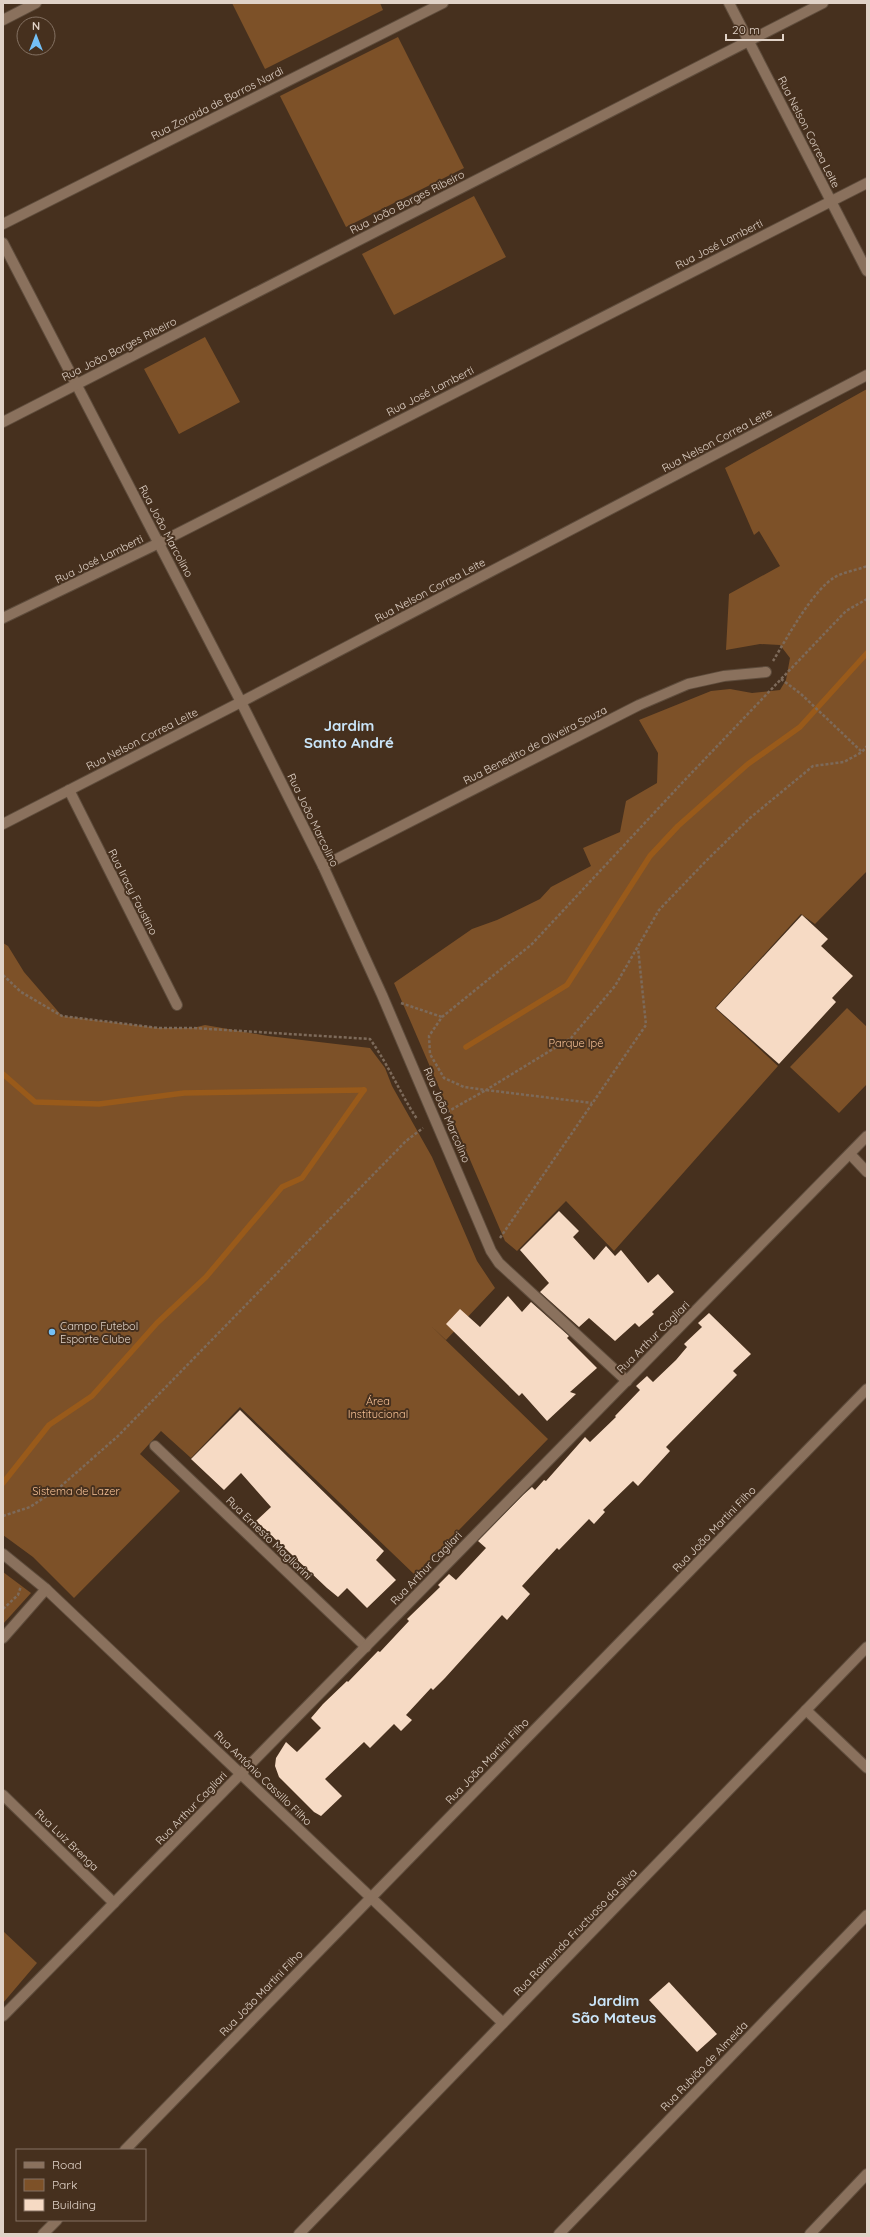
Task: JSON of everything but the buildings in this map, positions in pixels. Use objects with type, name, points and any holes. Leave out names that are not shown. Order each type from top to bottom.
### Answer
[{"type":"street","points":[[3,20],[36,3]]},
{"type":"street","name":"Rua Zoraida de Barros Nardi","points":[[3,224],[442,3]]},
{"type":"street","name":"Rua Nelson Correa Leite","points":[[730,3],[867,271]]},
{"type":"street","name":"Rua João Borges Ribeiro","points":[[3,422],[823,3]]},
{"type":"street","name":"Rua José Lamberti","points":[[3,618],[159,542],[867,182]]},
{"type":"street","name":"Rua João Marcolino","points":[[3,243],[241,702],[322,866],[382,995],[491,1251],[499,1263],[627,1381]]},
{"type":"street","name":"Rua Nelson Correa Leite","points":[[3,824],[241,702],[867,375]]},
{"type":"street","name":"Rua Benedito de Oliveira Souza","points":[[322,866],[639,705],[688,684],[724,676],[766,672]]},
{"type":"street","name":"Rua Iracy Faustino","points":[[69,790],[177,1005]]},
{"type":"street","name":"Rua Arthur Cagliari","points":[[3,2016],[867,1136]]},
{"type":"street","points":[[850,1154],[867,1172]]},
{"type":"street","name":"Rua João Martini Filho","points":[[126,2149],[867,1389]]},
{"type":"street","name":"Rua Ernesto Magliorini","points":[[155,1446],[366,1647]]},
{"type":"street","name":"Rua Antônio Cassillo Filho","points":[[3,1554],[46,1589],[503,2023]]},
{"type":"street","points":[[3,1638],[46,1589]]},
{"type":"street","name":"Rua Raimundo Fructuoso da Silva","points":[[299,2234],[867,1647]]},
{"type":"street","points":[[806,1710],[867,1768]]},
{"type":"street","name":"Rua Luiz Brenga","points":[[3,1795],[114,1903]]},
{"type":"street","name":"Rua Rubião de Almeida","points":[[558,2234],[867,1915]]},
{"type":"street","points":[[810,2234],[867,2174]]},
{"type":"street","points":[[43,2234],[56,2221]]},
{"type":"path","points":[[766,672],[798,620],[822,589],[835,578],[867,566]]},
{"type":"path","points":[[592,1104],[464,1087],[444,1078],[430,1054],[429,1036],[442,1017],[532,944],[846,611],[867,599]]},
{"type":"path","points":[[781,679],[801,694],[862,752]]},
{"type":"path","points":[[3,1516],[30,1507],[60,1487],[118,1436],[406,1141],[435,1118],[486,1090],[571,1038],[615,986],[660,910],[750,818],[813,766],[844,762],[862,752],[867,746]]},
{"type":"path","points":[[491,1251],[646,1025],[638,947]]},
{"type":"path","points":[[3,975],[21,992],[62,1016],[159,1028],[193,1028],[370,1039],[386,1060],[402,1096],[423,1128]]},
{"type":"path","points":[[382,995],[442,1017]]},
{"type":"path","points":[[3,1609],[18,1595],[20,1590],[19,1583]]},
{"type":"green space","points":[[232,3],[380,3],[383,10],[265,69]]},
{"type":"green space","points":[[398,37],[464,168],[346,227],[280,96]]},
{"type":"green space","points":[[474,196],[506,257],[394,315],[362,254]]},
{"type":"green space","points":[[205,337],[240,402],[179,434],[144,369]]},
{"type":"green space","name":"Parque Ipê","points":[[867,389],[867,871],[815,924],[801,914],[715,1008],[778,1066],[614,1251],[566,1201],[517,1251],[505,1241],[394,983],[472,929],[497,920],[540,899],[551,887],[591,866],[583,848],[620,832],[626,801],[657,783],[658,753],[639,720],[711,691],[730,689],[752,693],[780,690],[786,680],[790,658],[780,645],[760,644],[726,650],[729,594],[780,566],[759,531],[754,535],[725,468]]},
{"type":"green space","points":[[3,943],[8,946],[24,972],[62,1016],[159,1028],[193,1028],[205,1025],[268,1036],[370,1048],[385,1068],[392,1086],[432,1157],[477,1261],[495,1288],[446,1340],[430,1325],[548,1439],[415,1575],[240,1407],[191,1458],[161,1431],[140,1454],[180,1491],[74,1598],[33,1557],[3,1535]]},
{"type":"green space","points":[[847,1008],[867,1027],[867,1084],[839,1113],[790,1067]]},
{"type":"green space","points":[[3,1572],[31,1593],[3,1624]]},
{"type":"green space","points":[[3,1931],[37,1963],[3,2003]]},
{"type":"waterway","points":[[466,1047],[567,985],[650,856],[678,826],[748,764],[800,727],[867,653]]},
{"type":"waterway","points":[[3,1074],[35,1102],[99,1104],[184,1093],[364,1090]]},
{"type":"waterway","points":[[3,1483],[49,1425],[92,1396],[157,1323],[206,1277],[282,1187],[302,1178],[364,1090]]},
{"type":"place","name":"Campo Futebol Esporte Clube","points":[[52,1332]]},
{"type":"district","name":"Jardim Santo André","points":[[349,734]]},
{"type":"district","name":"Jardim São Mateus","points":[[614,2010]]},
{"type":"park label","name":"Área Institucional","points":[[378,1407]]},
{"type":"park label","name":"Sistema de Lazer","points":[[76,1491]]}]
